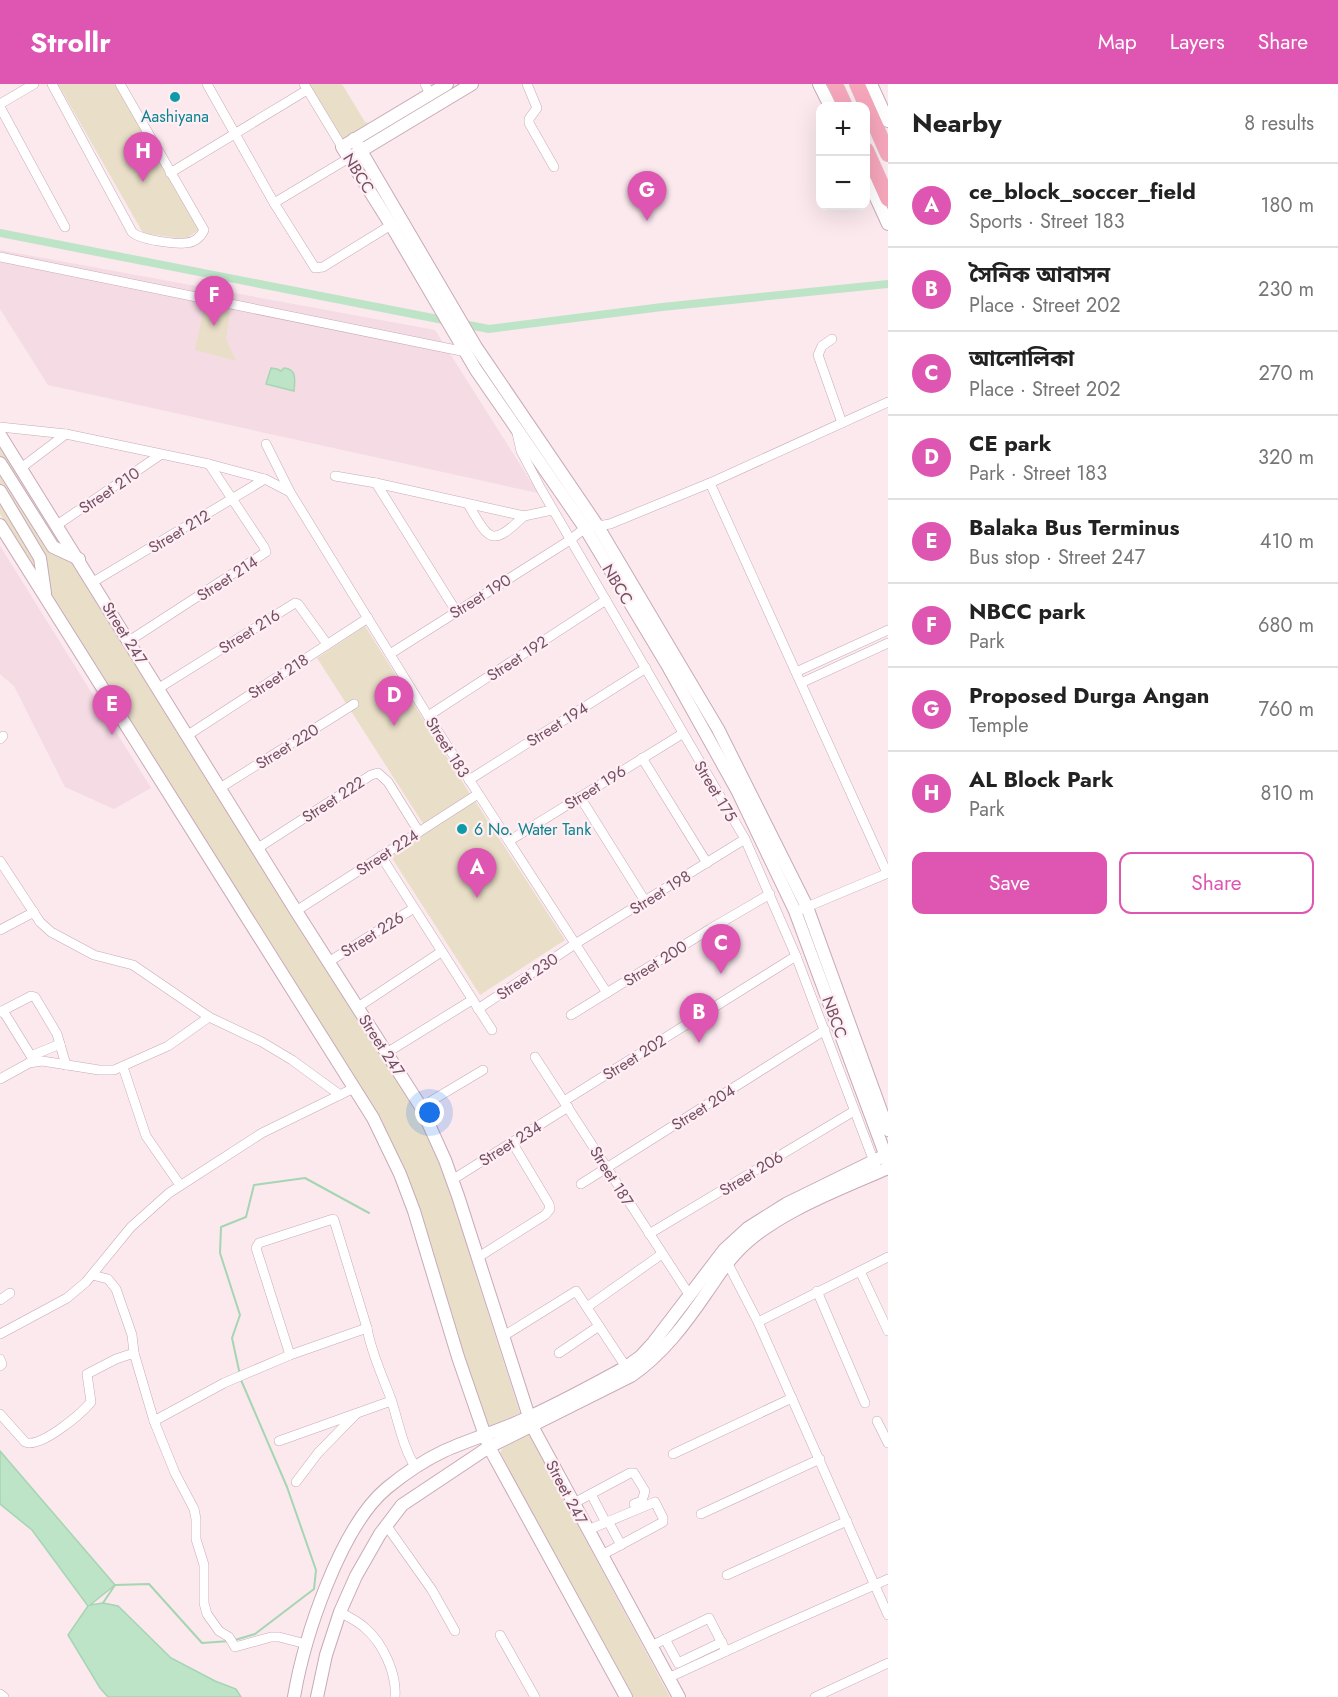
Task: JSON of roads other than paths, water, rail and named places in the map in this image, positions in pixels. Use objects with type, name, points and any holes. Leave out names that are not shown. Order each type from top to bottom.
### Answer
[{"type":"main road","points":[[835,84],[843,102]]},
{"type":"main road","points":[[857,84],[888,154]]},
{"type":"main road","points":[[869,156],[888,199]]},
{"type":"street","points":[[34,84],[0,106],[65,227]]},
{"type":"street","points":[[52,84],[132,232],[144,238],[185,243],[196,240],[204,230],[120,84]]},
{"type":"street","points":[[207,84],[274,204],[315,268],[323,267],[391,225]]},
{"type":"street","name":"NBCC","points":[[447,84],[428,89],[342,147],[391,225],[449,310],[476,370],[516,428],[591,527],[801,909],[883,1162]]},
{"type":"street","points":[[274,204],[472,84]]},
{"type":"street","points":[[527,84],[537,108],[529,118],[529,123],[554,167]]},
{"type":"street","points":[[819,84],[828,102]]},
{"type":"street","points":[[871,84],[888,121]]},
{"type":"street","points":[[170,173],[235,134],[305,87],[342,147]]},
{"type":"street","points":[[354,139],[449,310]]},
{"type":"street","points":[[870,185],[888,224]]},
{"type":"street","points":[[0,257],[468,348],[591,527],[610,524],[710,483],[888,402]]},
{"type":"street","points":[[832,339],[822,346],[818,355],[842,423]]},
{"type":"street","points":[[0,427],[66,434],[209,464],[265,479],[290,492]]},
{"type":"street","name":"Street 175","points":[[516,428],[521,452],[552,510],[745,839],[796,956],[854,1111],[883,1162]]},
{"type":"street","points":[[21,468],[66,434]]},
{"type":"street","name":"Street 247","points":[[0,435],[296,911],[421,1107],[452,1180],[530,1422],[679,1697]]},
{"type":"street","name":"Street 183","points":[[266,444],[290,492],[428,716],[607,993]]},
{"type":"street","name":"Street 210","points":[[57,525],[160,454]]},
{"type":"street","points":[[0,464],[53,547],[79,559]]},
{"type":"street","name":"Street 214","points":[[129,641],[266,552],[209,464]]},
{"type":"street","points":[[335,476],[524,516],[552,510]]},
{"type":"street","name":"Street 212","points":[[93,582],[265,479]]},
{"type":"street","points":[[376,483],[456,611]]},
{"type":"street","points":[[710,483],[887,873],[801,909],[888,1130]]},
{"type":"street","points":[[0,491],[40,558],[46,598]]},
{"type":"street","points":[[468,504],[483,529],[490,535],[498,536],[506,533],[524,516]]},
{"type":"street","points":[[0,525],[373,1118],[404,1184],[487,1442],[626,1697]]},
{"type":"street","name":"Street 190","points":[[390,654],[591,527]]},
{"type":"street","name":"Street 192","points":[[428,716],[606,600]]},
{"type":"street","name":"Street 216","points":[[159,688],[295,603],[327,644]]},
{"type":"street","name":"Street 218","points":[[188,735],[368,618]]},
{"type":"street","points":[[796,672],[888,630]]},
{"type":"street","points":[[801,683],[888,643]]},
{"type":"street","name":"Street 194","points":[[470,780],[645,668]]},
{"type":"street","name":"Street 220","points":[[220,788],[354,704]]},
{"type":"street","name":"Street 196","points":[[509,841],[682,734]]},
{"type":"street","points":[[642,758],[707,863]]},
{"type":"street","name":"Street 222","points":[[258,848],[371,775],[378,773],[388,782],[419,832]]},
{"type":"street","name":"Street 224","points":[[296,911],[478,794]]},
{"type":"street","points":[[580,797],[645,901]]},
{"type":"street","name":"Street 198","points":[[575,944],[745,839]]},
{"type":"street","points":[[381,856],[492,1030]]},
{"type":"street","points":[[0,861],[34,912],[51,932],[94,955],[133,965],[209,1017],[262,1042],[292,1060],[340,1095]]},
{"type":"street","name":"Street 200","points":[[572,1015],[770,894]]},
{"type":"street","name":"Street 226","points":[[330,961],[414,908]]},
{"type":"street","points":[[0,930],[34,912]]},
{"type":"street","name":"Street 230","points":[[478,1009],[575,944]]},
{"type":"street","points":[[358,1007],[441,952]]},
{"type":"street","name":"Street 202","points":[[566,1104],[796,956]]},
{"type":"street","points":[[60,1044],[31,1056],[1,1011],[33,996],[44,1009],[57,1034],[60,1044],[66,1065]]},
{"type":"street","name":"Street 230","points":[[388,1052],[472,1000]]},
{"type":"street","points":[[0,1078],[33,1062],[42,1061],[99,1070],[114,1070],[168,1046],[209,1017]]},
{"type":"street","name":"Street 204","points":[[581,1184],[825,1030]]},
{"type":"street","name":"Street 187","points":[[535,1057],[690,1296]]},
{"type":"street","points":[[123,1067],[146,1136],[180,1185]]},
{"type":"street","points":[[421,1107],[483,1070]]},
{"type":"street","points":[[0,1334],[67,1298],[92,1275],[131,1227],[180,1185],[262,1133],[354,1088]]},
{"type":"street","name":"Street 234","points":[[452,1180],[566,1104]]},
{"type":"street","name":"Street 206","points":[[649,1234],[854,1111]]},
{"type":"street","points":[[477,1258],[545,1215],[550,1209],[512,1142]]},
{"type":"street","points":[[317,1697],[326,1655],[340,1612],[356,1576],[386,1525],[402,1504],[487,1442],[631,1376],[648,1364],[673,1337],[727,1263],[758,1232],[883,1162]]},
{"type":"street","points":[[530,1422],[626,1367],[653,1343],[724,1250],[764,1216],[883,1162]]},
{"type":"street","points":[[290,1355],[257,1251],[260,1243],[330,1219],[334,1220],[370,1342],[392,1401],[402,1441],[416,1468]]},
{"type":"street","points":[[587,1307],[662,1254]]},
{"type":"street","points":[[758,1322],[888,1257]]},
{"type":"street","points":[[727,1263],[758,1322],[888,1615]]},
{"type":"street","points":[[860,1271],[888,1332]]},
{"type":"street","points":[[92,1275],[108,1280],[116,1289],[132,1335],[134,1353],[154,1421],[175,1473],[194,1509],[196,1539],[204,1565],[204,1603],[207,1614],[219,1631],[239,1648],[253,1642],[279,1637],[306,1644]]},
{"type":"street","points":[[502,1338],[576,1291],[626,1367]]},
{"type":"street","points":[[817,1292],[865,1403]]},
{"type":"street","points":[[0,1300],[10,1293]]},
{"type":"street","points":[[559,1353],[599,1326]]},
{"type":"street","points":[[154,1421],[241,1376],[290,1355],[367,1328]]},
{"type":"street","points":[[0,1414],[25,1442],[36,1443],[61,1429],[91,1402],[87,1374],[116,1359],[134,1353]]},
{"type":"street","points":[[0,1359],[2,1364],[0,1366]]},
{"type":"street","points":[[673,1454],[792,1398]]},
{"type":"street","points":[[279,1441],[392,1401]]},
{"type":"street","points":[[296,1482],[318,1453],[357,1414]]},
{"type":"street","points":[[877,1421],[888,1443]]},
{"type":"street","points":[[294,1697],[306,1644],[321,1598],[350,1536],[364,1514],[385,1490],[444,1451],[487,1442]]},
{"type":"street","points":[[701,1514],[820,1459]]},
{"type":"street","points":[[574,1503],[630,1473],[634,1473],[645,1491],[642,1501],[587,1529]]},
{"type":"street","points":[[591,1494],[621,1545]]},
{"type":"street","points":[[602,1555],[663,1522],[663,1518],[655,1502],[606,1520]]},
{"type":"street","points":[[727,1575],[846,1521]]},
{"type":"street","points":[[386,1525],[432,1590],[455,1632]]},
{"type":"street","points":[[665,1639],[678,1663],[724,1647],[888,1579]]},
{"type":"street","points":[[340,1612],[365,1628],[380,1647],[395,1680],[395,1697]]},
{"type":"street","points":[[651,1646],[709,1618],[724,1647]]},
{"type":"street","points":[[312,1624],[333,1633]]},
{"type":"street","points":[[500,1635],[536,1697]]},
{"type":"street","points":[[669,1678],[724,1647]]},
{"type":"street","points":[[815,1697],[888,1663]]},
{"type":"street","points":[[0,1694],[4,1697]]},
{"type":"waterway","points":[[0,233],[489,329],[662,307],[888,284]]},
{"type":"waterway","points":[[240,1375],[232,1338],[240,1315],[220,1253],[221,1227],[246,1217],[254,1185],[305,1178],[369,1213]]},
{"type":"waterway","points":[[235,1640],[255,1634],[314,1589],[316,1570],[287,1487],[241,1380]]},
{"type":"waterway","points":[[103,1603],[115,1585],[149,1584],[202,1643],[230,1641]]},
{"type":"place","name":"Aashiyana","points":[[175,97]]},
{"type":"place","name":"AL Block Park","points":[[143,182]]},
{"type":"place","name":"Proposed Durga Angan","points":[[647,221]]},
{"type":"place","name":"NBCC park","points":[[214,326]]},
{"type":"place","name":"CE park","points":[[394,726]]},
{"type":"place","name":"Balaka Bus Terminus","points":[[112,735]]},
{"type":"place","name":"6 No. Water Tank","points":[[462,829]]},
{"type":"place","name":"ce_block_soccer_field","points":[[477,898]]},
{"type":"place","name":"আলোলিকা","points":[[721,974]]},
{"type":"place","name":"সৈনিক আবাসন","points":[[699,1043]]}]
